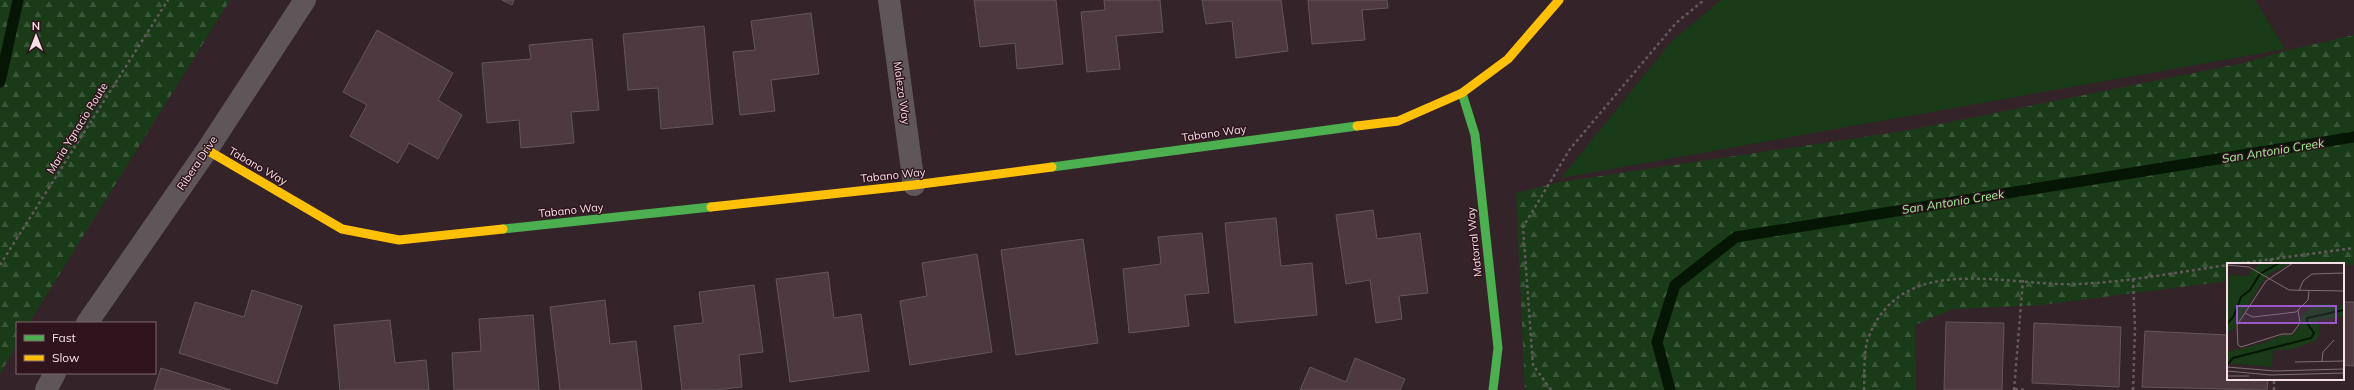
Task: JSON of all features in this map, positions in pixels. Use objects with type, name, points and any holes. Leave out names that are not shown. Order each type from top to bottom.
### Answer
[{"type":"street","name":"Ribera Drive","points":[[88,322],[207,150],[304,0]]},
{"type":"street","name":"Maleza Way","points":[[889,0],[914,185]]},
{"type":"street","name":"Tabano Way","points":[[207,150],[342,229],[399,240],[914,185],[1398,121],[1462,93],[1508,59],[1559,0]]},
{"type":"street","name":"Matorral Way","points":[[1462,93],[1475,136],[1497,340],[1493,390]]},
{"type":"street","points":[[46,390],[55,374]]},
{"type":"path","name":"Maria Ygnacio Route","points":[[0,265],[168,0]]},
{"type":"path","points":[[1550,390],[1533,365],[1523,227],[1570,149],[1676,22],[1704,0]]},
{"type":"path","points":[[2242,263],[2354,248]]},
{"type":"path","points":[[2270,259],[2272,263]]},
{"type":"path","points":[[1864,390],[1868,337],[1885,306],[1913,287],[1945,279],[2023,280],[2077,284],[2133,279],[2227,265]]},
{"type":"path","points":[[2133,279],[2135,328],[2133,390]]},
{"type":"path","points":[[2023,280],[2014,390],[2027,390]]},
{"type":"green space","points":[[0,0],[230,0],[30,322],[16,322],[16,346],[0,374]]},
{"type":"green space","points":[[1721,0],[2255,0],[2285,49],[1561,178],[1672,41]]},
{"type":"green space","points":[[2354,35],[2354,265],[2344,265],[2344,263],[2227,263],[2227,281],[2040,305],[1953,309],[1915,325],[1916,390],[1525,390],[1516,193],[1561,182],[1910,130],[2244,63],[2285,51]]},
{"type":"building","points":[[502,0],[514,0],[512,5]]},
{"type":"building","points":[[974,0],[1056,0],[1063,64],[1017,69],[1015,43],[980,47]]},
{"type":"building","points":[[1104,0],[1160,0],[1163,32],[1116,36],[1120,69],[1087,72],[1081,12],[1105,10]]},
{"type":"building","points":[[1202,0],[1281,0],[1288,51],[1236,58],[1232,21],[1206,24]]},
{"type":"building","points":[[1308,0],[1387,0],[1388,8],[1362,10],[1365,40],[1312,44]]},
{"type":"building","points":[[811,13],[819,74],[771,80],[775,111],[740,115],[733,52],[755,50],[751,21]]},
{"type":"building","points":[[704,26],[713,124],[661,129],[658,88],[628,90],[623,34]]},
{"type":"building","points":[[377,30],[453,73],[438,100],[462,115],[438,159],[409,143],[398,163],[350,136],[367,105],[343,92]]},
{"type":"building","points":[[592,39],[599,110],[571,112],[574,143],[521,148],[519,120],[487,123],[482,63],[531,59],[529,45]]},
{"type":"building","points":[[1373,210],[1377,239],[1420,233],[1428,293],[1399,296],[1402,319],[1376,323],[1370,280],[1346,284],[1336,215]]},
{"type":"building","points":[[1276,218],[1281,266],[1312,263],[1317,315],[1235,323],[1225,223]]},
{"type":"building","points":[[1202,233],[1209,293],[1185,295],[1189,326],[1129,333],[1123,269],[1161,264],[1158,237]]},
{"type":"building","points":[[1083,239],[1098,343],[1016,355],[1001,250]]},
{"type":"building","points":[[977,254],[992,352],[910,365],[900,301],[927,296],[922,263]]},
{"type":"building","points":[[828,272],[834,318],[861,314],[869,371],[790,382],[776,279]]},
{"type":"building","points":[[754,285],[763,352],[739,355],[742,387],[715,390],[682,390],[674,326],[703,323],[699,292]]},
{"type":"building","points":[[252,290],[302,306],[277,384],[179,353],[195,302],[244,317]]},
{"type":"building","points":[[605,300],[610,344],[636,341],[642,390],[560,390],[550,307]]},
{"type":"building","points":[[2344,302],[2354,302],[2354,366],[2344,365]]},
{"type":"building","points":[[533,315],[539,390],[454,390],[452,353],[481,351],[479,319]]},
{"type":"building","points":[[390,320],[395,363],[426,360],[429,390],[340,390],[334,325]]},
{"type":"building","points":[[1946,322],[2004,323],[2002,390],[1944,390]]},
{"type":"building","points":[[2034,323],[2121,327],[2119,387],[2032,383]]},
{"type":"building","points":[[2145,331],[2227,335],[2227,380],[2268,380],[2267,390],[2142,387]]},
{"type":"building","points":[[1355,358],[1405,379],[1400,390],[1300,390],[1310,367],[1346,382]]},
{"type":"building","points":[[161,368],[231,390],[154,390]]},
{"type":"waterway","points":[[0,82],[18,0]]},
{"type":"waterway","name":"San Antonio Creek","points":[[1670,390],[1657,342],[1675,285],[1736,237],[2354,137]]},
{"type":"traffic: fast","points":[[1462,93],[1475,135],[1498,348],[1493,390]]},
{"type":"traffic: fast","points":[[1052,167],[1357,126]]},
{"type":"traffic: fast","points":[[503,229],[711,207]]},
{"type":"traffic: slow","points":[[1357,126],[1398,121],[1462,93],[1508,59],[1559,0]]},
{"type":"traffic: slow","points":[[207,150],[342,229],[399,240],[503,229]]},
{"type":"traffic: slow","points":[[711,207],[914,185],[1052,167]]}]
